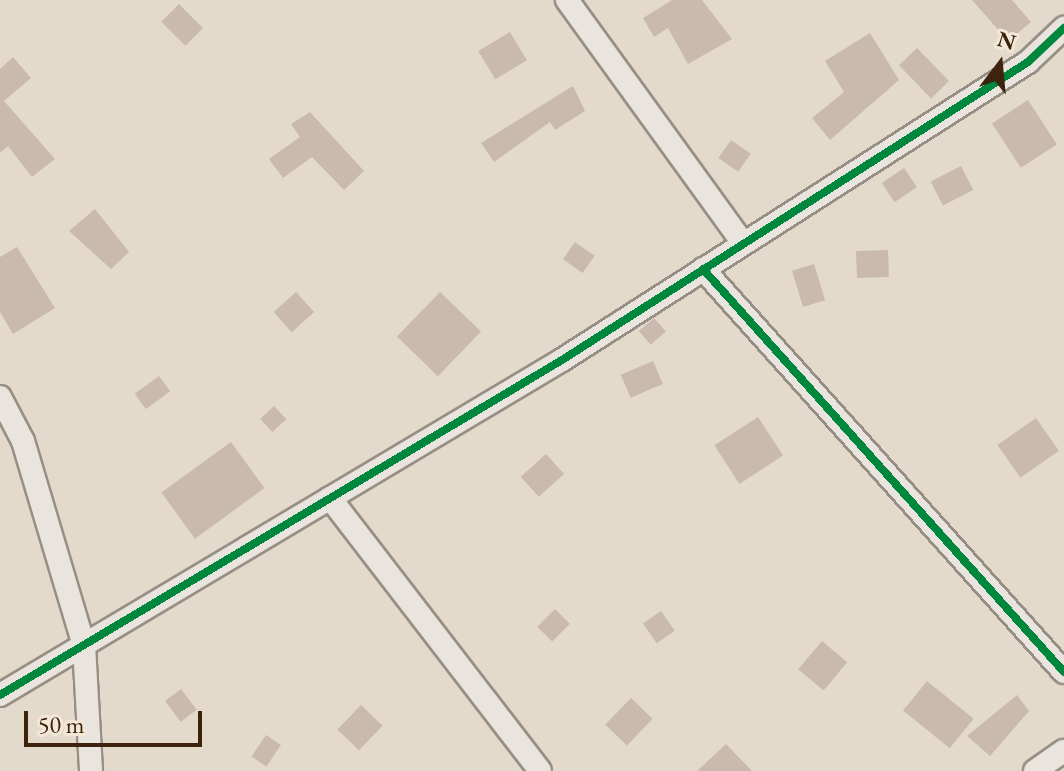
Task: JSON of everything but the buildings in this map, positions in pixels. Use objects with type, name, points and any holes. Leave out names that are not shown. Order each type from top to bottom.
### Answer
[{"type":"street","points":[[567,0],[743,243]]},
{"type":"street","points":[[0,695],[330,498],[703,269],[1028,62],[1064,28]]},
{"type":"street","points":[[703,269],[1064,672]]},
{"type":"street","points":[[0,397],[23,441],[84,645],[91,771]]},
{"type":"street","points":[[330,498],[540,771]]},
{"type":"street","points":[[1035,771],[1064,751]]},
{"type":"cycle path","points":[[0,695],[562,360],[1028,62],[1064,28]]},
{"type":"cycle path","points":[[703,269],[1064,672]]}]
